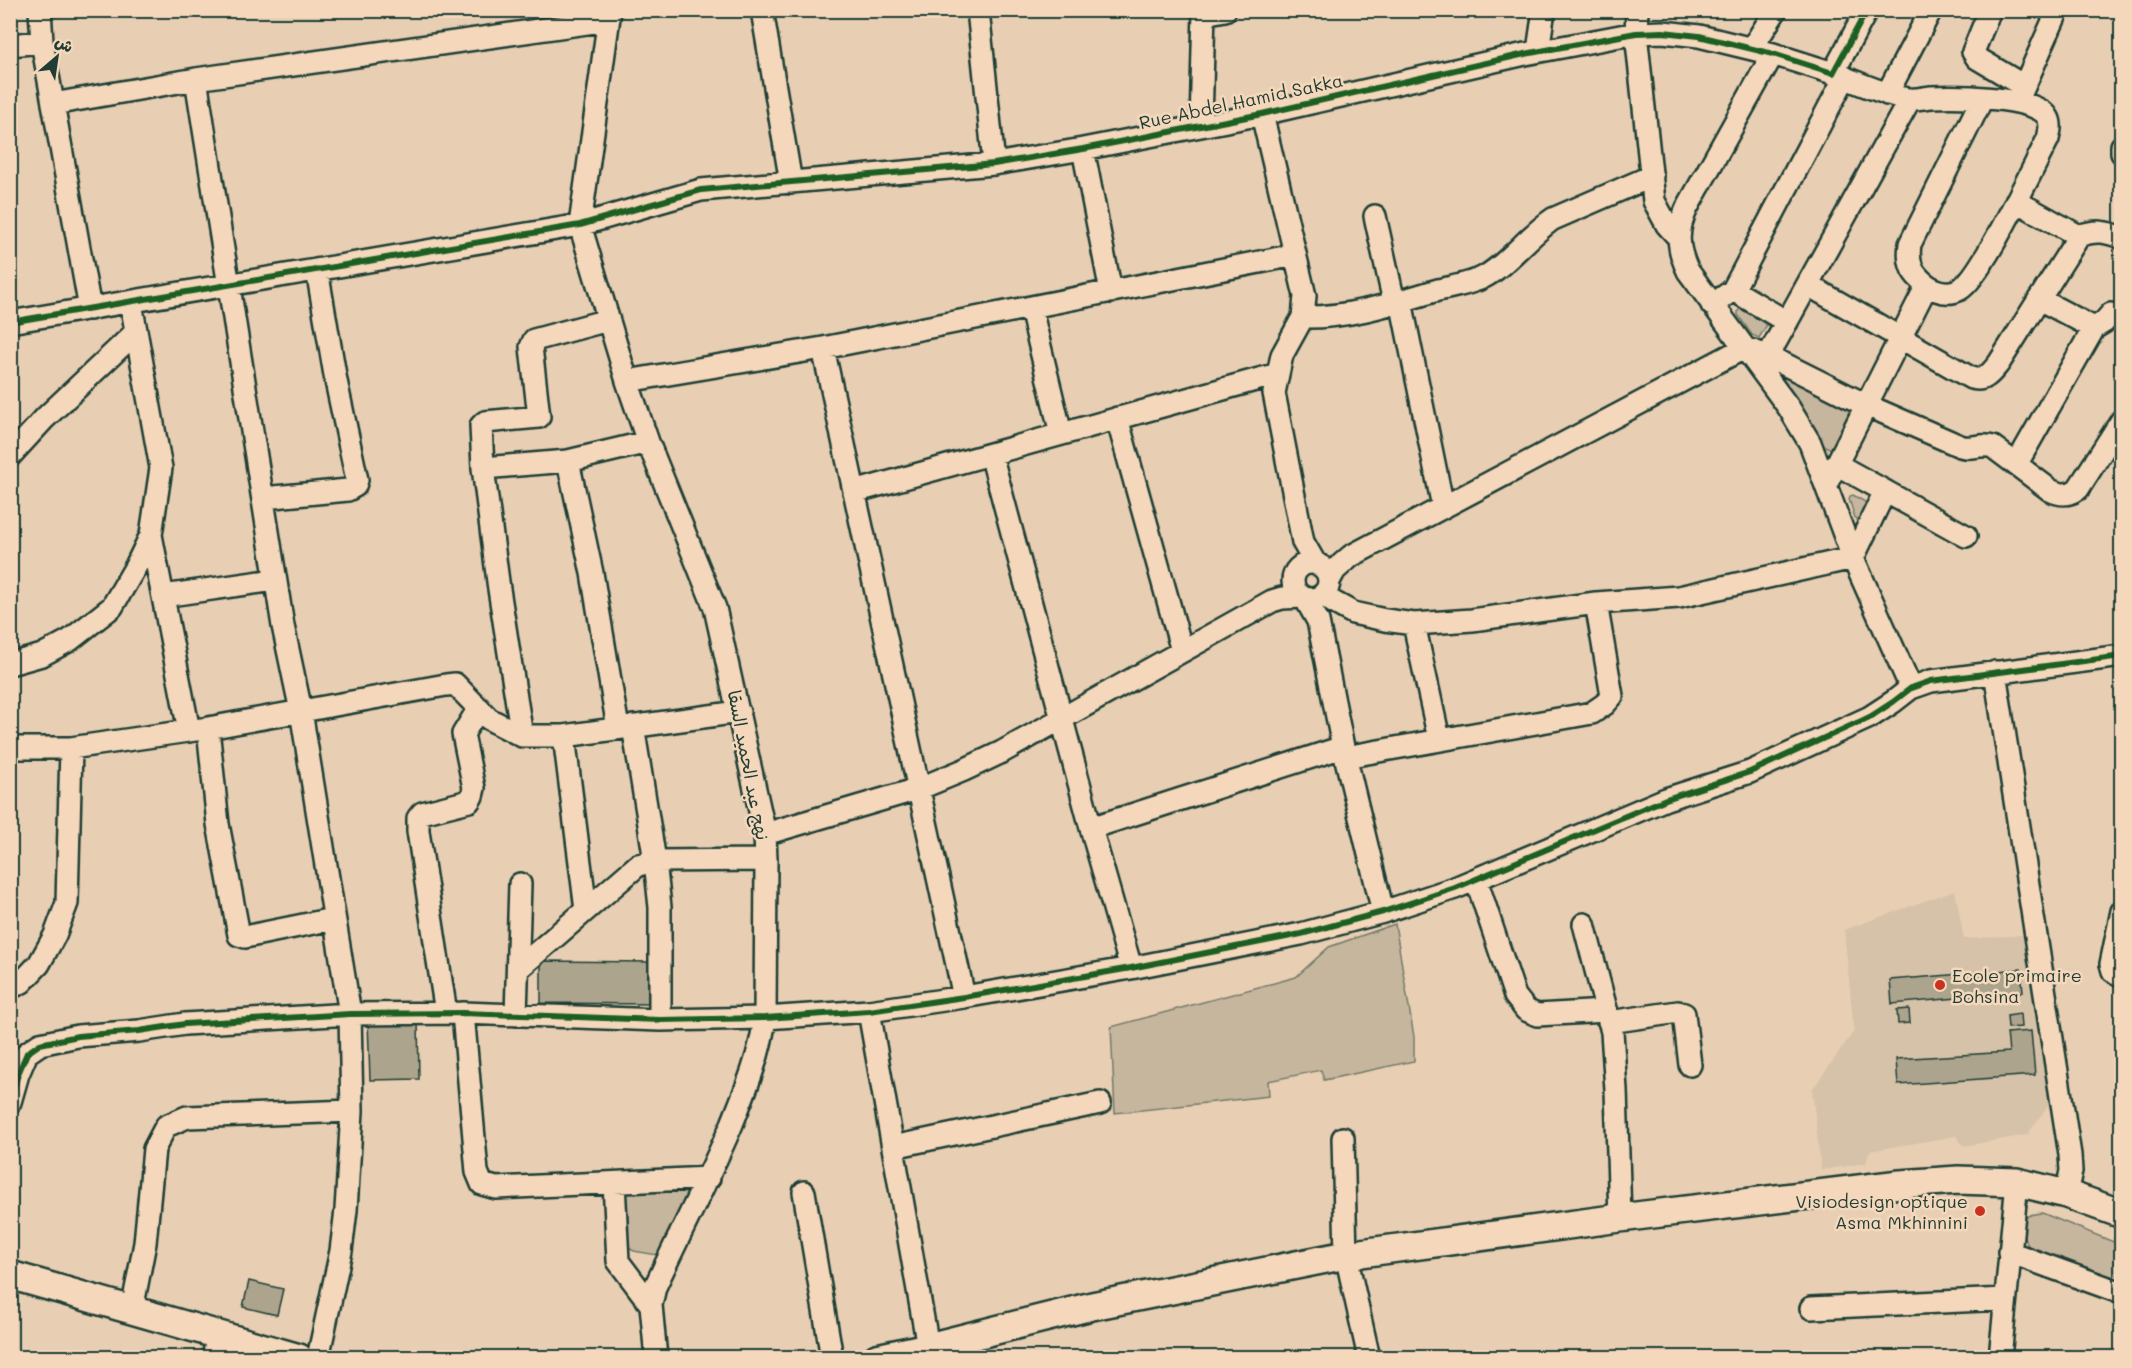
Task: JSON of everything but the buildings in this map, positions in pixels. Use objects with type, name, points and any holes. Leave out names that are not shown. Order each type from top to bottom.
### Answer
[{"type":"main road","points":[[877,1358],[1092,1306],[1346,1256],[1620,1218],[1900,1185],[1958,1180],[2017,1182],[2066,1194],[2121,1214]]},
{"type":"main road","points":[[10,1275],[132,1310],[216,1346],[299,1358]]},
{"type":"street","points":[[40,10],[42,42],[90,309]]},
{"type":"street","points":[[762,10],[790,183]]},
{"type":"street","points":[[978,10],[994,164]]},
{"type":"street","points":[[1201,125],[1204,12],[1225,10]]},
{"type":"street","points":[[1538,51],[1544,10]]},
{"type":"street","points":[[1637,10],[1636,33],[1654,201],[1666,225],[1678,237]]},
{"type":"street","points":[[1752,48],[1776,10]]},
{"type":"street","points":[[1712,305],[1733,290],[1839,75],[1868,10]]},
{"type":"street","points":[[1887,94],[1931,10]]},
{"type":"street","points":[[1982,99],[1910,244],[1908,255],[1918,278],[1944,293],[1961,289],[1970,281],[2016,201],[2048,139],[2050,128],[2048,118],[2044,113],[1977,58],[1973,52],[1990,10]]},
{"type":"street","points":[[2021,94],[2058,10]]},
{"type":"street","points":[[53,104],[196,79],[609,15],[580,225]]},
{"type":"street","name":"Rue Abdel Hamid Sakka","points":[[10,322],[580,225],[702,190],[994,164],[1083,149],[1262,114],[1538,51],[1636,33],[1663,32],[1699,36],[1752,48],[1839,75],[1887,94],[1910,99],[1932,97],[1982,99],[2021,94]]},
{"type":"street","points":[[10,45],[42,42]]},
{"type":"street","points":[[1773,54],[1681,220],[1678,247],[1688,271],[1789,408],[1810,443],[1853,558],[1911,688]]},
{"type":"street","points":[[196,79],[275,580],[301,711],[350,1014],[352,1112],[346,1210],[342,1251],[318,1358]]},
{"type":"street","points":[[1768,356],[1910,99]]},
{"type":"street","points":[[1262,114],[1305,296],[1303,317],[1282,355],[1276,374],[1274,393],[1344,752],[1383,912]]},
{"type":"street","points":[[2121,146],[2121,153]]},
{"type":"street","points":[[1083,149],[1111,292]]},
{"type":"street","points":[[1303,317],[1330,317],[1482,278],[1494,270],[1540,227],[1553,219],[1652,176]]},
{"type":"street","points":[[2016,201],[2079,236]]},
{"type":"street","points":[[1375,216],[1398,301],[1443,507]]},
{"type":"street","name":"نهج عبد الحميد السقا","points":[[580,225],[648,442],[715,608],[765,834],[765,1018],[762,1041],[757,1061],[709,1178],[655,1287],[651,1305],[657,1353]]},
{"type":"street","points":[[1808,285],[1971,378],[1982,379],[1987,377],[1999,363],[2079,236],[2091,232],[2105,232],[2121,238]]},
{"type":"street","points":[[627,381],[823,348],[1031,309],[1295,255]]},
{"type":"street","points":[[262,498],[348,490],[355,486],[357,480],[336,381],[317,270]]},
{"type":"street","points":[[1826,485],[1927,285]]},
{"type":"street","points":[[1733,290],[1787,322]]},
{"type":"street","points":[[2039,299],[2094,328]]},
{"type":"street","points":[[10,664],[42,655],[70,640],[112,607],[151,535],[161,468],[131,303]]},
{"type":"street","points":[[1031,309],[1060,434]]},
{"type":"street","points":[[2016,465],[2094,328],[2111,314],[2121,316]]},
{"type":"street","points":[[522,736],[499,589],[483,468],[481,426],[485,422],[539,417],[532,343],[534,340],[608,320]]},
{"type":"street","points":[[10,456],[45,418],[136,332]]},
{"type":"street","points":[[823,348],[964,998]]},
{"type":"street","points":[[765,834],[918,789],[964,770],[1272,601],[1335,570],[1351,556],[1744,348],[1768,356],[1866,405],[1964,448],[1984,444],[1993,447],[2050,490],[2061,494],[2069,494],[2080,486],[2121,420]]},
{"type":"street","points":[[854,492],[1276,374]]},
{"type":"street","points":[[1117,418],[1182,651]]},
{"type":"street","points":[[483,468],[568,461],[648,442]]},
{"type":"street","points":[[991,454],[1091,828],[1131,968]]},
{"type":"street","points":[[568,461],[655,861],[660,907],[660,1020]]},
{"type":"street","points":[[1836,464],[1966,536]]},
{"type":"street","points":[[1853,558],[1885,491]]},
{"type":"street","points":[[151,535],[163,596],[198,730],[239,935],[245,937],[333,919]]},
{"type":"street","points":[[1312,582],[1333,602],[1353,613],[1414,624],[1472,620],[1596,603],[1679,597],[1853,558]]},
{"type":"street","points":[[163,596],[275,580]]},
{"type":"street","points":[[1091,828],[1344,752],[1439,739],[1592,713],[1612,696],[1596,603]]},
{"type":"street","points":[[1414,624],[1439,739]]},
{"type":"street","points":[[10,1102],[14,1075],[27,1053],[40,1044],[78,1036],[139,1031],[185,1024],[350,1014],[455,1013],[660,1020],[765,1018],[869,1011],[964,998],[1291,936],[1383,912],[1476,879],[1666,799],[1750,772],[1870,717],[1911,688],[1931,681],[2121,656]]},
{"type":"street","points":[[1995,672],[2070,1155],[2071,1171],[2066,1194]]},
{"type":"street","points":[[10,748],[71,748],[198,730],[455,684],[489,719],[522,736],[564,736],[739,712]]},
{"type":"street","points":[[479,708],[463,734],[474,788],[472,796],[469,801],[422,813],[418,818],[418,831],[429,909],[455,1013],[477,1172],[482,1184],[496,1188],[709,1178]]},
{"type":"street","points":[[564,736],[586,910]]},
{"type":"street","points":[[10,988],[22,982],[39,964],[55,935],[67,903],[71,748]]},
{"type":"street","points":[[518,969],[638,865],[655,861],[766,860]]},
{"type":"street","points":[[1476,879],[1515,996],[1526,1010],[1538,1015],[1608,1017],[1678,1012],[1684,1014],[1690,1065]]},
{"type":"street","points":[[516,1015],[520,884]]},
{"type":"street","points":[[2121,911],[2112,964],[2113,971],[2121,976]]},
{"type":"street","points":[[1584,924],[1608,1017],[1616,1090],[1620,1218]]},
{"type":"street","points":[[869,1011],[928,1347]]},
{"type":"street","points":[[893,1147],[1100,1104]]},
{"type":"street","points":[[132,1310],[145,1243],[154,1149],[166,1126],[187,1117],[352,1112]]},
{"type":"street","points":[[1343,1137],[1346,1256],[1369,1358]]},
{"type":"street","points":[[2000,1358],[2017,1182]]},
{"type":"street","points":[[614,1183],[618,1261],[651,1305]]},
{"type":"street","points":[[804,1192],[832,1358]]},
{"type":"street","points":[[2009,1252],[2121,1293]]},
{"type":"street","points":[[1811,1308],[2005,1299]]},
{"type":"shaded area","points":[[1741,307],[1768,323],[1759,338],[1752,335],[1738,315]]},
{"type":"shaded area","points":[[1783,374],[1844,405],[1849,410],[1847,419],[1831,449],[1821,444],[1803,410],[1781,382]]},
{"type":"shaded area","points":[[1853,495],[1866,504],[1859,520],[1855,518],[1849,499]]},
{"type":"shaded area","name":"Ecole primaire Bohsina","points":[[1955,890],[1964,939],[2023,935],[2050,1103],[2027,1135],[1964,1146],[1956,1136],[1870,1151],[1866,1163],[1821,1170],[1812,1090],[1854,1031],[1844,930]]},
{"type":"shaded area","points":[[1395,924],[1414,1037],[1414,1061],[1324,1080],[1321,1070],[1268,1081],[1269,1096],[1115,1113],[1111,1027],[1296,977],[1329,947]]},
{"type":"shaded area","points":[[685,1189],[680,1213],[657,1255],[634,1251],[627,1247],[624,1192]]},
{"type":"shaded area","points":[[2042,1213],[2121,1245],[2121,1282],[2059,1262],[2032,1250],[2024,1238],[2023,1224],[2028,1216]]},
{"type":"cycle path","points":[[10,322],[580,225],[701,190],[994,164],[1083,149],[1262,114],[1525,54],[1636,33],[1663,32],[1699,36],[1773,54],[1833,73],[1867,10]]},
{"type":"cycle path","points":[[10,1102],[27,1053],[40,1044],[78,1036],[139,1031],[185,1024],[350,1014],[463,1013],[660,1020],[765,1018],[869,1011],[1131,968],[1301,934],[1383,912],[1455,888],[1666,799],[1750,772],[1870,717],[1911,688],[1931,681],[2122,656]]},
{"type":"place","name":"Ecole primaire Bohsina","points":[[1940,985]]},
{"type":"place","name":"Visiodesign optique Asma Mkhinnini","points":[[1980,1211]]}]
